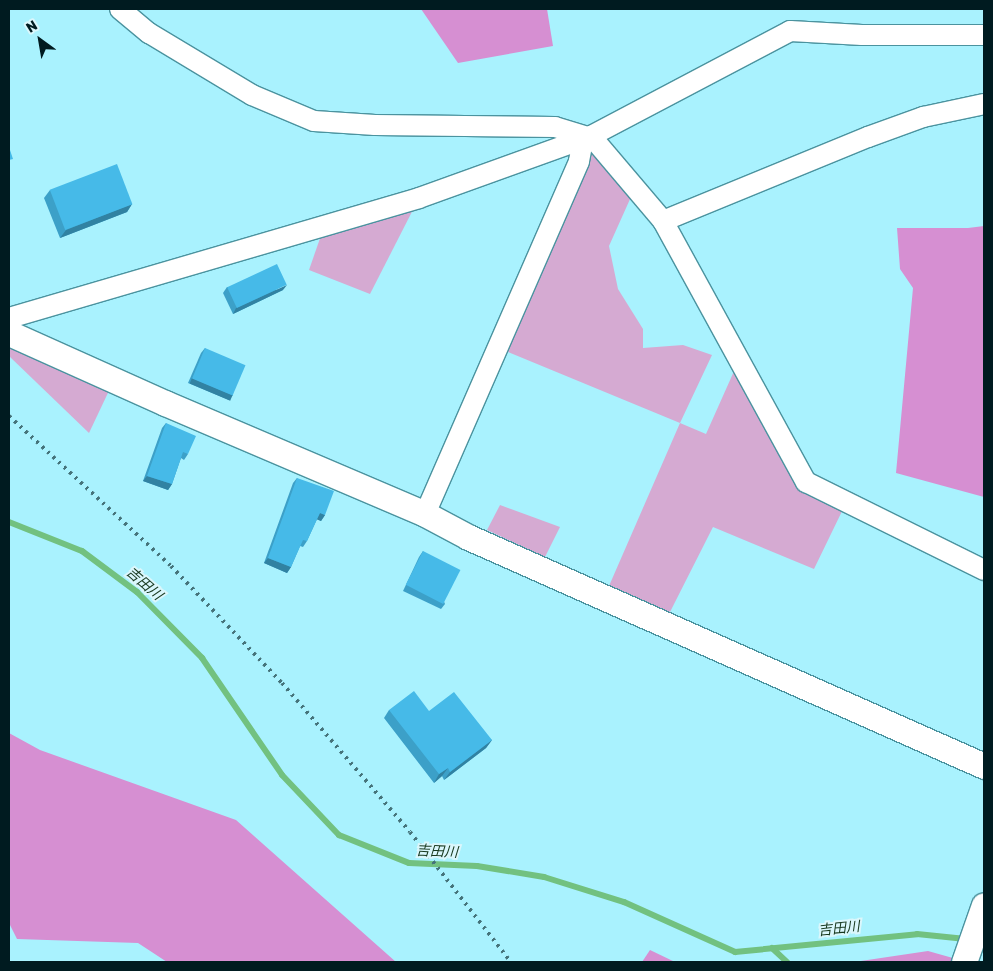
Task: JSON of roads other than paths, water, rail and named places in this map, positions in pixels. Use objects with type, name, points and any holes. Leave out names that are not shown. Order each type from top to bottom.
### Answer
[{"type":"street","points":[[120,9],[149,33],[252,95],[314,121],[375,125],[555,128],[587,136],[663,221],[806,482],[984,570]]},
{"type":"street","points":[[9,318],[419,198],[587,136],[790,31],[862,35],[984,35]]},
{"type":"street","points":[[663,221],[868,137],[923,117],[984,104]]},
{"type":"street","points":[[426,514],[579,161],[587,136]]},
{"type":"street","points":[[9,333],[164,403],[426,514],[468,537],[984,766]]},
{"type":"street","points":[[964,962],[984,905]]},
{"type":"waterway","name":"吉田川","points":[[9,522],[82,551],[137,592],[202,658],[282,775],[339,835],[409,863],[477,866],[544,877],[624,902],[735,952],[917,934],[966,939]]},
{"type":"waterway","points":[[772,948],[787,962]]},
{"type":"railway","points":[[9,416],[171,566],[282,683],[410,832],[511,962]]}]
